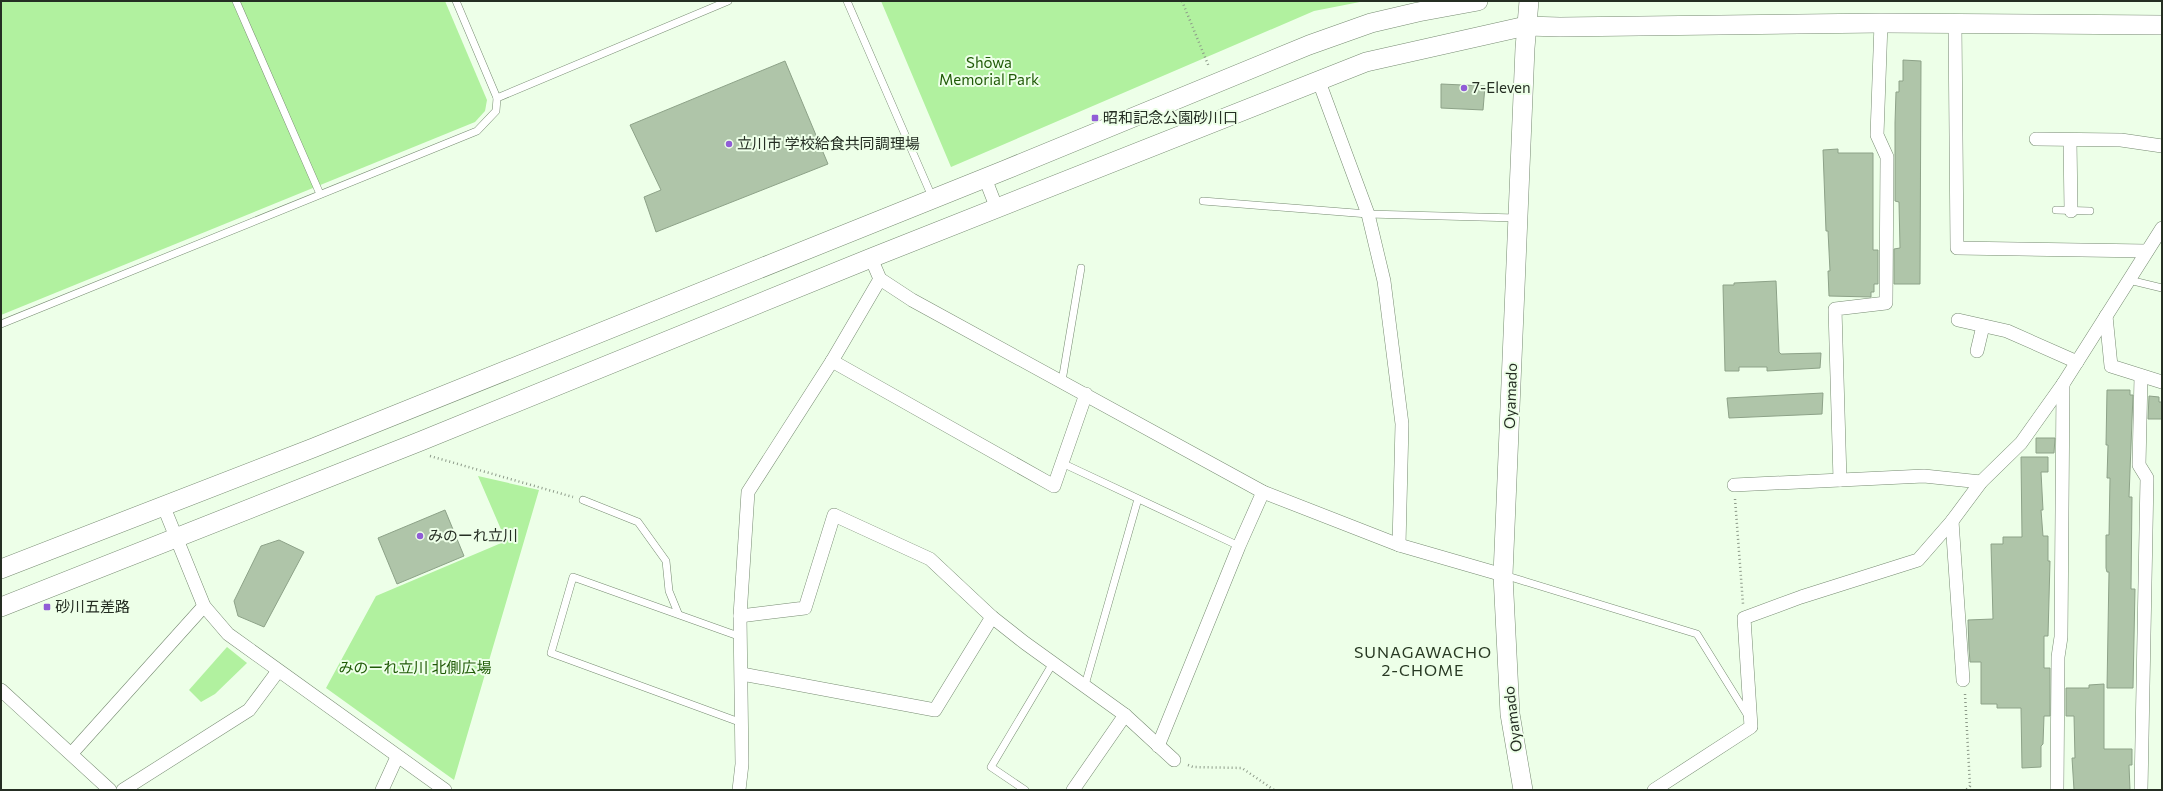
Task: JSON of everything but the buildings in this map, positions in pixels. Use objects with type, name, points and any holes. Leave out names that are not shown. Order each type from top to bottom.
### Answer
[{"type":"street","points":[[1,569],[313,448],[985,178],[1309,45],[1371,23],[1418,12],[1478,1]]},
{"type":"street","name":"Oyamado","points":[[1523,790],[1510,714],[1503,575],[1526,26],[1529,1]]},
{"type":"street","points":[[1840,480],[1835,309],[1886,303],[1887,157],[1878,134],[1881,23]]},
{"type":"street","points":[[1,607],[176,539],[1318,79],[1366,62],[1526,26],[1560,27],[1881,23],[2162,25]]},
{"type":"street","points":[[1955,24],[1957,248],[2148,251]]},
{"type":"street","points":[[1318,79],[1368,214],[1384,281],[1402,424],[1399,545]]},
{"type":"street","points":[[2036,139],[2122,140],[2162,146]]},
{"type":"street","points":[[2070,140],[2070,211]]},
{"type":"street","points":[[985,178],[997,209]]},
{"type":"street","points":[[1654,790],[1751,727],[1744,618],[1801,597],[1918,560],[1952,521],[1981,482],[2021,443],[2063,384],[2162,228]]},
{"type":"street","points":[[871,258],[880,279],[912,300],[1264,492],[1399,545],[1503,575]]},
{"type":"street","points":[[739,790],[742,764],[742,674],[740,616],[748,492],[832,361],[880,279]]},
{"type":"street","points":[[2106,316],[2111,366],[2162,382]]},
{"type":"street","points":[[1958,320],[2007,331],[2077,362]]},
{"type":"street","points":[[1977,351],[1983,326]]},
{"type":"street","points":[[832,361],[1054,486],[1086,394]]},
{"type":"street","points":[[2141,376],[2140,465],[2147,478],[2141,790]]},
{"type":"street","points":[[2057,790],[2058,657],[2061,637],[2063,384]]},
{"type":"street","points":[[1734,485],[1924,476],[1981,482]]},
{"type":"street","points":[[1158,746],[1239,546],[1264,492]]},
{"type":"street","points":[[163,505],[204,606],[228,634],[441,789]]},
{"type":"street","points":[[740,616],[805,608],[834,515],[930,559],[992,617],[1126,715],[1174,760]]},
{"type":"street","points":[[1952,521],[1963,680]]},
{"type":"street","points":[[72,753],[204,606]]},
{"type":"street","points":[[742,674],[935,710],[992,617]]},
{"type":"street","points":[[124,790],[249,710],[278,671]]},
{"type":"street","points":[[1,690],[72,753],[110,790]]},
{"type":"street","points":[[1073,790],[1126,715]]},
{"type":"street","points":[[382,790],[397,757]]},
{"type":"lane","points":[[236,1],[320,194]]},
{"type":"lane","points":[[1,324],[477,131],[496,111],[497,98],[456,1]]},
{"type":"lane","points":[[497,98],[728,1]]},
{"type":"lane","points":[[847,1],[933,199]]},
{"type":"lane","points":[[1203,201],[1368,214],[1518,218]]},
{"type":"lane","points":[[2056,210],[2090,211]]},
{"type":"lane","points":[[1062,381],[1081,268]]},
{"type":"lane","points":[[2129,280],[2162,288]]},
{"type":"lane","points":[[1062,463],[1239,546]]},
{"type":"lane","points":[[1084,685],[1138,499]]},
{"type":"lane","points":[[583,500],[638,522],[666,562],[668,591],[678,613]]},
{"type":"lane","points":[[1503,575],[1696,634],[1750,719]]},
{"type":"lane","points":[[741,637],[573,576],[551,653],[742,723]]},
{"type":"lane","points":[[1025,790],[991,767],[1053,663]]},
{"type":"path","points":[[1182,1],[1216,83]]},
{"type":"path","points":[[425,455],[583,500]]},
{"type":"path","points":[[1734,485],[1744,618]]},
{"type":"path","points":[[1963,680],[1965,687],[1970,786],[1966,790]]},
{"type":"path","points":[[1174,760],[1194,767],[1242,768],[1274,790]]},
{"type":"green space","points":[[1,1],[445,1],[487,100],[485,111],[475,122],[1,315]]},
{"type":"green space","name":"Shōwa Memorial Park","points":[[881,1],[1365,1],[1314,11],[951,167]]},
{"type":"green space","name":"みのーれ立川 北側広場","points":[[478,476],[539,490],[454,780],[326,688],[376,596],[506,541]]},
{"type":"green space","points":[[227,647],[247,663],[215,694],[201,702],[189,690]]},
{"type":"place","name":"7-Eleven","points":[[1464,88]]},
{"type":"place","name":"昭和記念公園砂川口","points":[[1095,118]]},
{"type":"place","name":"立川市 学校給食共同調理場","points":[[729,144]]},
{"type":"place","name":"みのーれ立川","points":[[420,536]]},
{"type":"place","name":"砂川五差路","points":[[47,607]]},
{"type":"district","name":"SUNAGAWACHO 2-CHOME","points":[[1423,661]]}]
